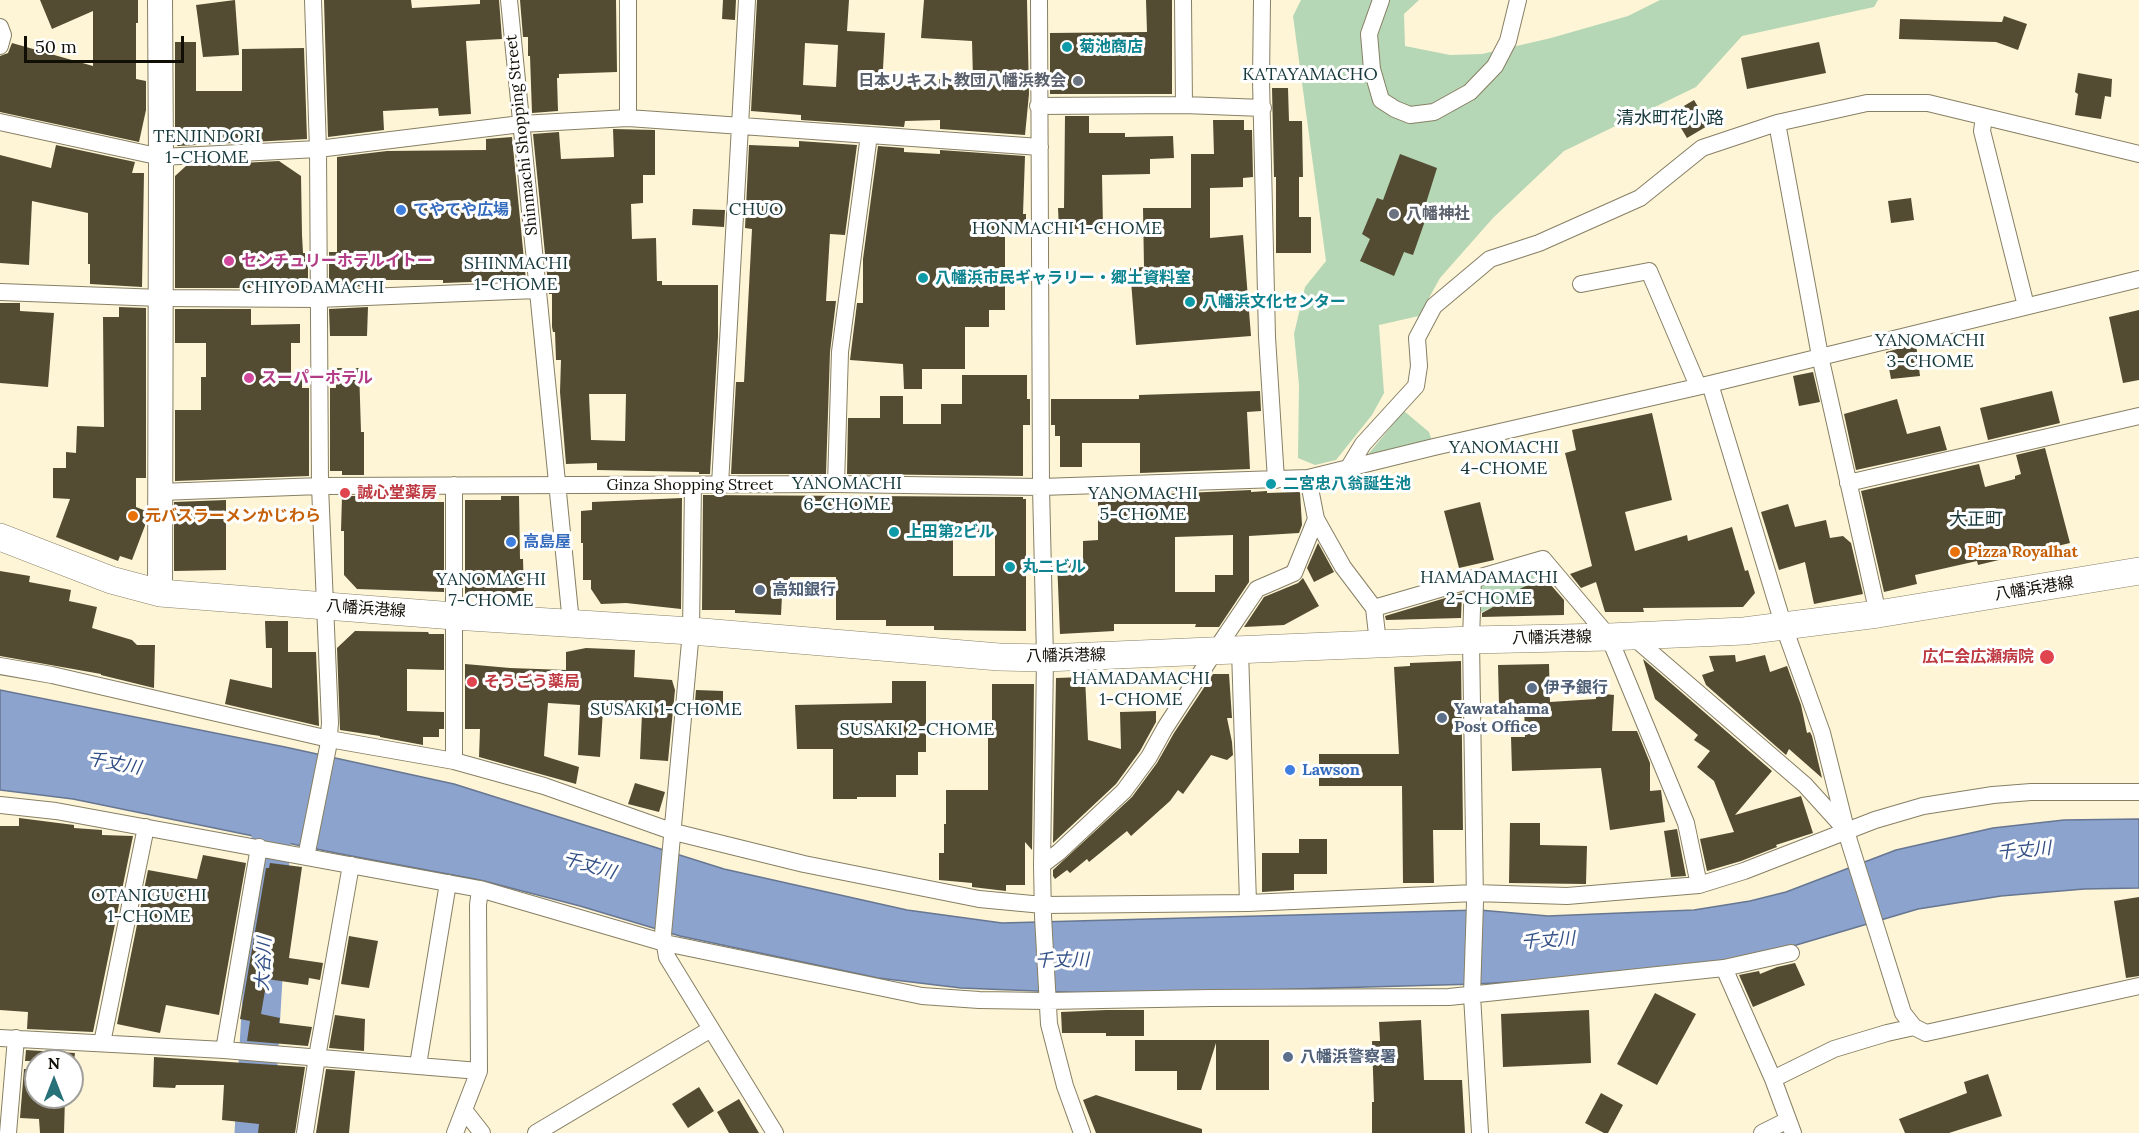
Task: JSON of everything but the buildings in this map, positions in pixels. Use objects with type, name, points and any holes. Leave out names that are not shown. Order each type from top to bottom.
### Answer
[{"type":"main road","name":"八幡浜港線","points":[[0,537],[111,580],[160,593],[454,616],[691,631],[987,656],[1045,658],[1378,643],[1744,631],[1878,614],[2139,571]]},
{"type":"street","points":[[159,0],[160,593]]},
{"type":"street","points":[[307,853],[328,743],[326,606],[320,486],[318,149],[313,0]]},
{"type":"street","name":"Shinmachi Shopping Street","points":[[509,0],[571,623]]},
{"type":"street","points":[[628,0],[628,118]]},
{"type":"street","points":[[720,485],[738,126],[747,0]]},
{"type":"street","points":[[1039,0],[1041,487],[1045,658],[1042,865],[1046,996],[1054,1045],[1065,1086],[1082,1133]]},
{"type":"street","points":[[1183,0],[1184,105]]},
{"type":"street","points":[[1262,0],[1261,80],[1267,337],[1276,480]]},
{"type":"street","points":[[1381,0],[1369,34],[1372,69],[1381,100],[1410,115],[1434,112],[1470,92],[1495,66],[1508,41],[1518,0]]},
{"type":"street","points":[[0,27],[3,35],[0,46]]},
{"type":"street","points":[[1349,467],[1362,444],[1416,386],[1419,366],[1417,338],[1434,306],[1490,259],[1539,243],[1640,198],[1702,148],[1777,123],[1867,103],[1928,103],[2139,154]]},
{"type":"street","points":[[1038,106],[1184,105],[1263,108]]},
{"type":"street","points":[[1984,117],[1982,131],[2026,306]]},
{"type":"street","points":[[0,123],[161,156],[318,149],[521,124],[628,118],[1040,147]]},
{"type":"street","points":[[1777,123],[1820,356],[1878,614]]},
{"type":"street","points":[[836,484],[840,352],[869,135]]},
{"type":"street","points":[[1581,284],[1649,271],[1704,385],[1784,627],[1822,733],[1848,836],[1903,1013],[1914,1027],[1926,1033],[2139,986]]},
{"type":"street","name":"Ginza Shopping Street","points":[[160,492],[320,486],[454,485],[836,484],[1041,487],[1308,478],[2139,279]]},
{"type":"street","points":[[0,292],[161,298],[318,299],[537,291]]},
{"type":"street","points":[[1848,483],[2139,416]]},
{"type":"street","points":[[1308,478],[1316,519],[1343,567],[1374,608],[1378,643]]},
{"type":"street","points":[[454,485],[454,761]]},
{"type":"street","points":[[693,485],[691,631],[664,938],[667,957],[775,1133]]},
{"type":"street","points":[[1042,865],[1124,791],[1149,758],[1165,728],[1227,650],[1257,589],[1294,573],[1316,519]]},
{"type":"street","points":[[1374,608],[1542,559],[1621,636],[1804,785],[1848,836]]},
{"type":"street","points":[[1473,578],[1471,640],[1475,897],[1473,993],[1480,1133]]},
{"type":"street","points":[[1621,636],[1686,823],[1699,885]]},
{"type":"street","points":[[1227,650],[1248,903]]},
{"type":"street","points":[[0,666],[160,699],[328,743],[454,761],[544,786],[673,836],[1043,911],[1248,903],[1567,896],[1699,885],[1848,836],[1875,820],[1923,806],[1993,795],[2031,792],[2139,792]]},
{"type":"street","points":[[0,805],[57,811],[259,848],[307,853],[351,865],[480,889],[664,938],[922,996],[979,1000],[1046,996],[1473,993],[1724,968],[1791,952]]},
{"type":"street","points":[[102,1043],[146,827]]},
{"type":"street","points":[[225,1050],[259,848]]},
{"type":"street","points":[[305,1133],[351,865]]},
{"type":"street","points":[[418,1065],[448,883]]},
{"type":"street","points":[[455,1133],[479,1071],[478,905],[480,889]]},
{"type":"street","points":[[1724,968],[1791,1126],[1762,1133]]},
{"type":"street","points":[[1773,1079],[1834,1049],[1914,1027]]},
{"type":"street","points":[[537,1133],[711,1029]]},
{"type":"street","points":[[8,1133],[8,1038],[225,1050],[479,1071]]},
{"type":"street","points":[[464,1110],[482,1133]]},
{"type":"green space","points":[[1301,0],[1419,0],[1404,14],[1405,46],[1450,55],[1482,54],[1551,38],[1628,16],[1660,0],[1878,0],[1874,7],[1742,36],[1696,87],[1564,151],[1493,218],[1440,278],[1419,316],[1379,325],[1384,393],[1372,415],[1336,460],[1315,465],[1298,458],[1299,385],[1294,334],[1305,287],[1326,261],[1293,16]]},
{"type":"green space","points":[[1404,411],[1429,432],[1434,447],[1360,464]]},
{"type":"green space","points":[[1543,559],[1559,577],[1473,616],[1473,578]]},
{"type":"water","name":"千丈川","points":[[0,690],[285,747],[454,784],[724,869],[907,910],[1002,923],[1479,910],[1548,916],[1694,910],[1750,901],[1786,892],[1896,850],[1993,828],[2064,820],[2139,819],[2139,888],[2084,889],[2001,896],[1918,909],[1793,946],[1727,961],[1566,979],[1476,984],[1113,994],[961,988],[878,978],[680,936],[580,906],[480,880],[73,799],[0,790]]},
{"type":"waterway","name":"大谷川","points":[[254,1133],[273,806]]},
{"type":"place","name":"菊池商店","points":[[1067,47]]},
{"type":"place","name":"日本リキスト教団八幡浜教会","points":[[1078,81]]},
{"type":"place","name":"てやてや広場","points":[[401,210]]},
{"type":"place","name":"八幡神社","points":[[1394,214]]},
{"type":"place","name":"センチュリーホテルイトー","points":[[229,261]]},
{"type":"place","name":"八幡浜市民ギャラリー・郷土資料室","points":[[923,278]]},
{"type":"place","name":"八幡浜文化センター","points":[[1190,302]]},
{"type":"place","name":"スーパーホテル","points":[[249,378]]},
{"type":"place","name":"二宮忠八翁誕生池","points":[[1271,484]]},
{"type":"place","name":"誠心堂薬房","points":[[345,493]]},
{"type":"place","name":"元バスラーメンかじわら","points":[[133,516]]},
{"type":"place","name":"上田第2ビル","points":[[894,532]]},
{"type":"place","name":"高島屋","points":[[511,542]]},
{"type":"place","name":"Pizza Royalhat","points":[[1955,552]]},
{"type":"place","name":"丸二ビル","points":[[1010,567]]},
{"type":"place","name":"高知銀行","points":[[760,590]]},
{"type":"place","name":"広仁会広瀬病院","points":[[2047,657]]},
{"type":"place","name":"そうごう薬局","points":[[472,682]]},
{"type":"place","name":"伊予銀行","points":[[1532,688]]},
{"type":"place","name":"Yawatahama Post Office","points":[[1442,718]]},
{"type":"place","name":"Lawson","points":[[1290,770]]},
{"type":"place","name":"八幡浜警察署","points":[[1288,1057]]},
{"type":"district","name":"KATAYAMACHO","points":[[1310,75]]},
{"type":"district","name":"清水町花小路","points":[[1670,119]]},
{"type":"district","name":"TENJINDORI 1-CHOME","points":[[207,147]]},
{"type":"district","name":"CHUO","points":[[756,210]]},
{"type":"district","name":"HONMACHI 1-CHOME","points":[[1067,229]]},
{"type":"district","name":"SHINMACHI 1-CHOME","points":[[516,274]]},
{"type":"district","name":"CHIYODAMACHI","points":[[313,288]]},
{"type":"district","name":"YANOMACHI 3-CHOME","points":[[1930,351]]},
{"type":"district","name":"YANOMACHI 4-CHOME","points":[[1504,458]]},
{"type":"district","name":"YANOMACHI 6-CHOME","points":[[847,494]]},
{"type":"district","name":"YANOMACHI 5-CHOME","points":[[1143,504]]},
{"type":"district","name":"大正町","points":[[1976,520]]},
{"type":"district","name":"HAMADAMACHI 2-CHOME","points":[[1489,588]]},
{"type":"district","name":"YANOMACHI 7-CHOME","points":[[491,590]]},
{"type":"district","name":"HAMADAMACHI 1-CHOME","points":[[1141,689]]},
{"type":"district","name":"SUSAKI 1-CHOME","points":[[666,710]]},
{"type":"district","name":"SUSAKI 2-CHOME","points":[[917,730]]},
{"type":"district","name":"OTANIGUCHI 1-CHOME","points":[[149,906]]}]
